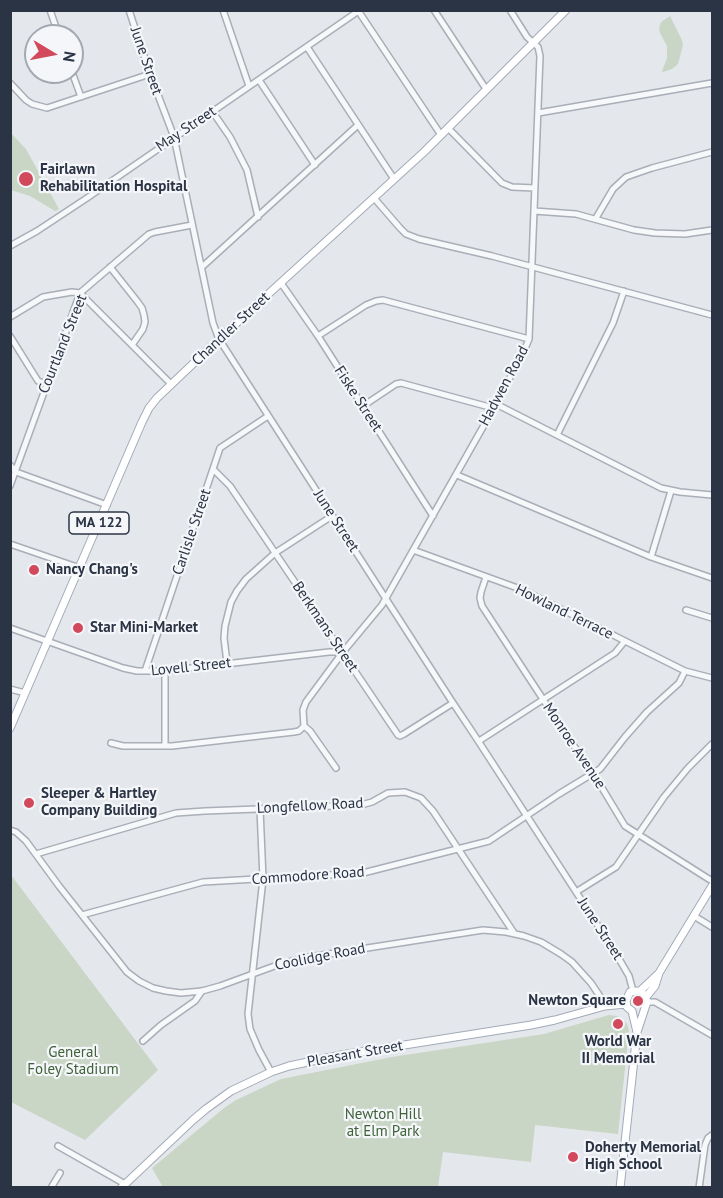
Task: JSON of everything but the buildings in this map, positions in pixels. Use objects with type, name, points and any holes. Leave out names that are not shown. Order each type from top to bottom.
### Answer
[{"type":"main road","name":"Chandler Street","points":[[10,728],[149,408],[219,339],[441,135],[566,10]]},
{"type":"main road","points":[[621,1188],[637,1032],[646,1002],[659,973],[712,886]]},
{"type":"main road","points":[[637,1032],[632,1011],[626,1004],[628,994],[637,991],[659,973]]},
{"type":"main road","points":[[637,991],[646,1002]]},
{"type":"main road","points":[[632,1011],[636,1012],[646,1002]]},
{"type":"main road","name":"Pleasant Street","points":[[123,1186],[206,1109],[231,1091],[271,1072],[341,1055],[531,1026],[603,1006],[626,1004]]},
{"type":"street","name":"June Street","points":[[129,10],[174,137],[213,323],[219,339],[576,892],[637,991]]},
{"type":"street","points":[[223,10],[249,86]]},
{"type":"street","points":[[434,10],[486,89]]},
{"type":"street","points":[[510,10],[527,37],[534,43]]},
{"type":"street","points":[[359,11],[441,135]]},
{"type":"street","name":"May Street","points":[[10,246],[87,198],[359,11]]},
{"type":"street","name":"Hadwen Road","points":[[304,726],[303,710],[306,702],[386,599],[495,406],[529,339],[540,56],[539,49],[534,43]]},
{"type":"street","points":[[307,47],[394,179]]},
{"type":"street","points":[[10,83],[26,100],[39,107],[47,108],[150,74]]},
{"type":"street","points":[[259,80],[315,165]]},
{"type":"street","points":[[538,113],[712,83]]},
{"type":"street","points":[[76,84],[81,97]]},
{"type":"street","points":[[212,111],[230,137],[247,170],[258,217]]},
{"type":"street","points":[[202,267],[358,125]]},
{"type":"street","points":[[448,128],[502,183],[512,187],[535,188]]},
{"type":"street","points":[[596,218],[613,189],[626,177],[712,152]]},
{"type":"street","points":[[374,198],[400,228],[413,237],[712,315]]},
{"type":"street","points":[[534,211],[569,213],[596,218],[634,230],[664,234],[686,234],[712,230]]},
{"type":"street","name":"Courtland Street","points":[[10,486],[80,292],[149,234],[192,225]]},
{"type":"street","points":[[110,267],[142,308],[144,315],[143,329],[132,345]]},
{"type":"street","name":"Fiske Street","points":[[281,283],[318,336],[433,516]]},
{"type":"street","points":[[557,435],[613,323],[624,291]]},
{"type":"street","points":[[10,317],[43,297],[80,292],[171,384]]},
{"type":"street","points":[[318,336],[366,305],[383,300],[529,339]]},
{"type":"street","points":[[10,336],[38,381],[46,384]]},
{"type":"street","points":[[363,406],[401,383],[495,406],[661,488],[712,495]]},
{"type":"street","name":"Carlisle Street","points":[[145,671],[220,448],[268,416]]},
{"type":"street","points":[[10,465],[16,472],[107,505]]},
{"type":"street","name":"Berkmans Street","points":[[213,469],[230,486],[400,736],[453,703]]},
{"type":"street","points":[[457,475],[651,556],[712,578]]},
{"type":"street","points":[[651,556],[671,491]]},
{"type":"street","points":[[227,663],[225,626],[231,602],[237,591],[246,579],[275,553],[332,516]]},
{"type":"street","points":[[10,544],[80,568]]},
{"type":"street","name":"Howland Terrace","points":[[413,550],[523,590],[685,671],[712,678]]},
{"type":"street","name":"Monroe Avenue","points":[[486,576],[480,598],[482,606],[593,773],[625,826],[712,881]]},
{"type":"street","points":[[686,610],[712,618]]},
{"type":"street","name":"Lovell Street","points":[[10,628],[123,668],[145,671],[165,671],[343,652]]},
{"type":"street","points":[[479,741],[615,653],[624,642]]},
{"type":"street","points":[[165,671],[165,746]]},
{"type":"street","name":"Commodore Road","points":[[82,915],[203,882],[363,873],[489,841],[600,769],[647,712],[679,683],[685,671]]},
{"type":"street","points":[[10,689],[26,693]]},
{"type":"street","points":[[111,743],[123,746],[165,746],[294,732],[304,726],[336,768]]},
{"type":"street","points":[[576,892],[616,867],[637,834],[676,782],[712,744]]},
{"type":"street","name":"Longfellow Road","points":[[36,854],[176,813],[361,805],[388,793],[405,792],[418,796],[434,812],[514,934]]},
{"type":"street","points":[[260,809],[263,879],[248,1014],[249,1024],[259,1050],[271,1072]]},
{"type":"street","name":"Coolidge Road","points":[[10,830],[22,837],[127,972],[153,988],[181,993],[202,991],[303,958],[483,930],[514,934],[541,942],[572,962],[592,984],[603,1006]]},
{"type":"street","points":[[694,916],[712,927]]},
{"type":"street","points":[[143,1041],[195,1001],[202,991]]},
{"type":"street","points":[[646,1002],[655,1002],[712,1035]]},
{"type":"street","points":[[699,1188],[705,1145],[712,1134]]},
{"type":"street","points":[[58,1146],[123,1186]]},
{"type":"street","points":[[51,1188],[60,1173]]},
{"type":"green space","points":[[670,16],[683,45],[678,64],[663,72],[667,58],[667,46],[659,28],[661,22]]},
{"type":"green space","points":[[10,132],[26,149],[59,209],[55,211],[30,196],[11,190]]},
{"type":"green space","name":"General Foley Stadium","points":[[11,875],[158,1070],[85,1140],[11,1102]]},
{"type":"green space","name":"Newton Hill at Elm Park","points":[[609,1015],[622,1019],[629,1031],[618,1134],[535,1125],[531,1162],[443,1152],[438,1187],[163,1187],[152,1168],[224,1108],[281,1079],[392,1057],[544,1034]]},
{"type":"place","name":"Fairlawn Rehabilitation Hospital","points":[[26,179]]},
{"type":"place","name":"Nancy Chang's","points":[[34,570]]},
{"type":"place","name":"Star Mini-Market","points":[[78,628]]},
{"type":"place","name":"Sleeper & Hartley Company Building","points":[[29,803]]},
{"type":"place","name":"Newton Square","points":[[638,1001]]},
{"type":"place","name":"World War II Memorial","points":[[618,1024]]},
{"type":"place","name":"Doherty Memorial High School","points":[[573,1157]]}]
